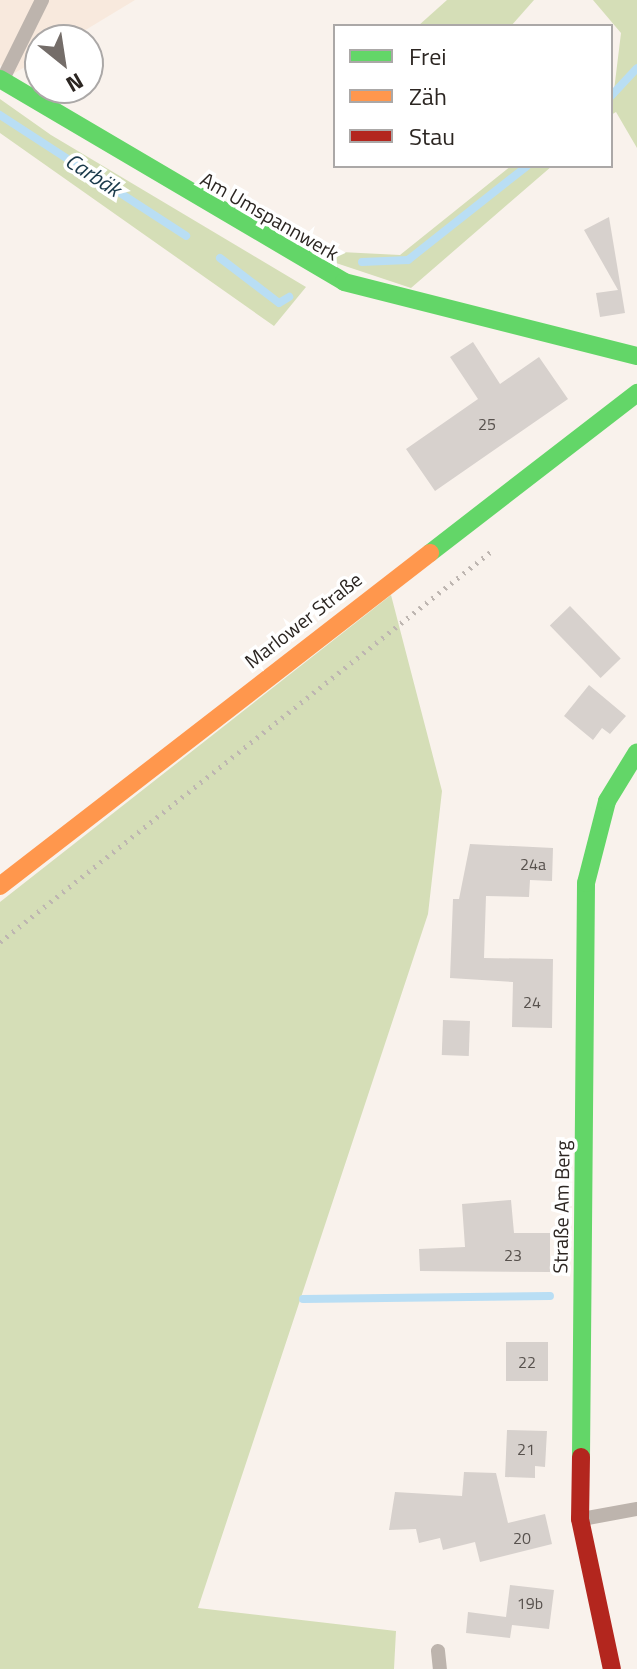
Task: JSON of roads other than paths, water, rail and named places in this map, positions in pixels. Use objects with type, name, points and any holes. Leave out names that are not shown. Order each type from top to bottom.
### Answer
[{"type":"street","name":"Am Umspannwerk","points":[[1,80],[344,282],[637,356]]},
{"type":"street","name":"Marlower Straße","points":[[0,886],[637,393]]},
{"type":"street","name":"Straße Am Berg","points":[[612,1669],[580,1519],[586,883],[607,801],[637,752]]},
{"type":"lane","points":[[1,80],[42,0]]},
{"type":"lane","points":[[580,1519],[637,1509]]},
{"type":"lane","points":[[438,1651],[440,1669]]},
{"type":"waterway","name":"Carbäk","points":[[613,94],[637,68]]},
{"type":"waterway","name":"Carbäk","points":[[0,115],[186,236]]},
{"type":"waterway","name":"Carbäk","points":[[362,262],[408,260],[524,168]]},
{"type":"waterway","name":"Carbäk","points":[[220,258],[279,303],[289,297]]},
{"type":"waterway","points":[[303,1299],[550,1296]]}]
